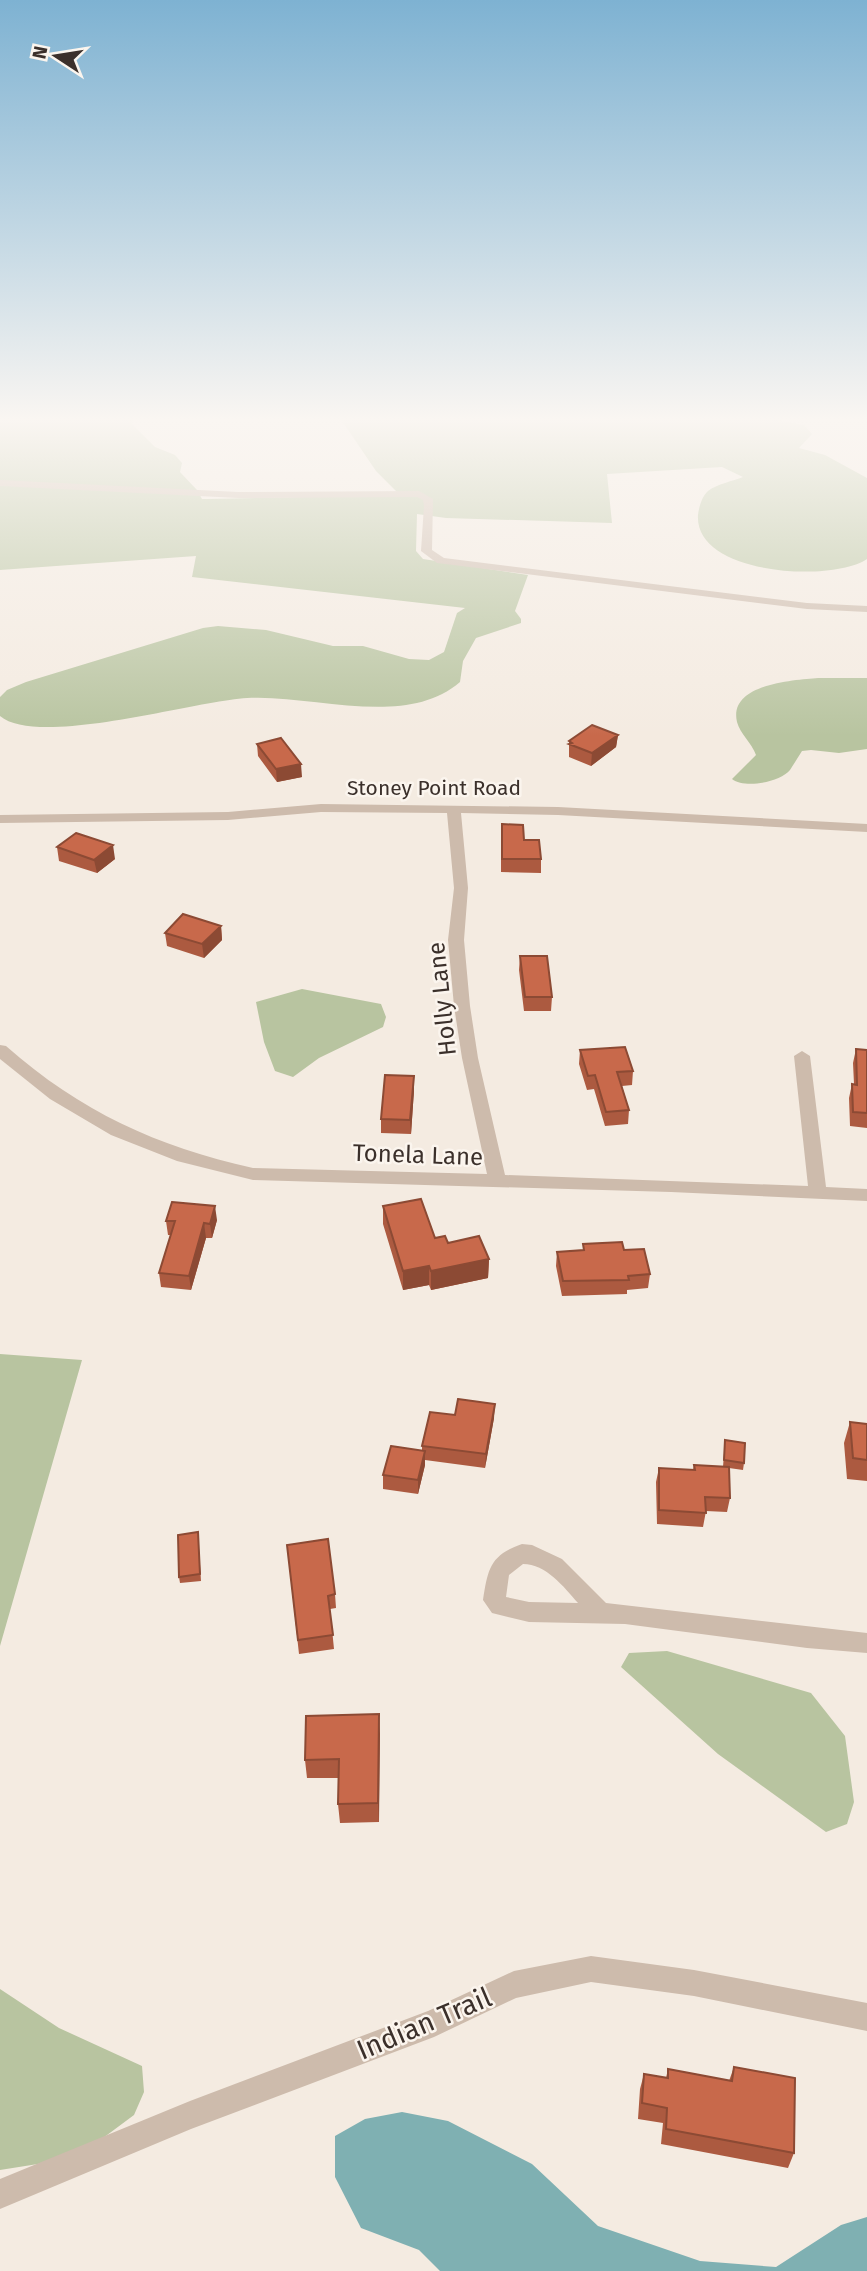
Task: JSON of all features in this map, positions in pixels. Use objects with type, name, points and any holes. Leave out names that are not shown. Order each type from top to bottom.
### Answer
[{"type":"street","points":[[428,524],[426,551],[441,561],[807,606],[867,609]]},
{"type":"street","name":"Stoney Point Road","points":[[0,819],[228,816],[321,808],[453,809],[571,811],[867,828]]},
{"type":"street","name":"Holly Lane","points":[[453,809],[461,888],[456,940],[462,1006],[470,1058],[498,1182]]},
{"type":"street","name":"Tonela Lane","points":[[0,1050],[39,1086],[108,1128],[232,1170],[286,1176],[671,1186],[867,1195]]},
{"type":"street","points":[[802,1056],[818,1194]]},
{"type":"street","points":[[599,1612],[867,1643]]},
{"type":"street","name":"Indian Trail","points":[[0,2194],[190,2115],[434,2022],[514,1985],[592,1969],[694,1983],[867,2017]]},
{"type":"green space","points":[[0,524],[417,524],[416,551],[423,559],[528,575],[515,611],[521,623],[476,638],[463,661],[460,682],[438,696],[413,704],[358,706],[247,698],[118,720],[47,727],[19,725],[0,716],[0,697],[7,690],[26,682],[203,628],[218,626],[266,630],[333,646],[363,646],[409,659],[429,660],[444,652],[457,613],[465,608],[192,577],[196,556],[0,570]]},
{"type":"green space","points":[[700,524],[867,524],[867,559],[825,571],[768,568],[740,562],[718,551],[703,535]]},
{"type":"green space","points":[[818,678],[867,678],[867,749],[839,753],[802,751],[790,770],[779,778],[753,784],[732,779],[756,755],[737,722],[737,709],[742,699],[765,686]]},
{"type":"green space","points":[[302,989],[381,1004],[386,1017],[383,1027],[319,1058],[293,1077],[275,1071],[264,1042],[256,1002]]},
{"type":"green space","points":[[0,1354],[82,1360],[0,1646]]},
{"type":"green space","points":[[667,1651],[811,1693],[845,1736],[854,1802],[847,1824],[826,1832],[718,1754],[621,1667],[629,1653]]},
{"type":"green space","points":[[0,1989],[59,2028],[142,2066],[144,2092],[134,2115],[99,2141],[63,2160],[0,2170]]},
{"type":"water","points":[[402,2112],[448,2121],[532,2164],[598,2226],[700,2261],[776,2267],[841,2225],[867,2217],[867,2271],[440,2271],[419,2250],[361,2228],[335,2177],[335,2136],[365,2119]]},
{"type":"building","points":[[592,725],[618,735],[592,753],[569,744],[572,743],[569,741]]},
{"type":"building","points":[[281,738],[301,764],[276,769],[257,744]]},
{"type":"building","points":[[502,824],[523,825],[524,840],[539,840],[541,859],[502,859]]},
{"type":"building","points":[[76,833],[113,845],[94,860],[57,847]]},
{"type":"building","points":[[183,914],[221,926],[202,944],[165,933]]},
{"type":"building","points":[[520,956],[547,956],[552,997],[525,997]]},
{"type":"building","points":[[625,1047],[633,1071],[617,1072],[629,1110],[606,1112],[595,1075],[588,1076],[580,1050]]},
{"type":"building","points":[[856,1049],[867,1050],[867,1113],[853,1112],[852,1084],[857,1085]]},
{"type":"building","points":[[385,1075],[414,1076],[410,1120],[381,1119]]},
{"type":"building","points":[[421,1199],[435,1238],[445,1236],[448,1243],[479,1236],[489,1259],[431,1271],[429,1266],[403,1271],[383,1206]]},
{"type":"building","points":[[172,1202],[215,1206],[210,1224],[204,1223],[189,1276],[159,1273],[175,1221],[166,1221]]},
{"type":"building","points":[[622,1242],[624,1250],[644,1249],[650,1274],[628,1276],[629,1280],[563,1281],[557,1252],[584,1250],[583,1244]]},
{"type":"building","points":[[458,1399],[495,1404],[486,1454],[422,1446],[430,1412],[455,1415]]},
{"type":"building","points":[[850,1422],[867,1424],[867,1460],[853,1458]]},
{"type":"building","points":[[725,1440],[745,1443],[744,1463],[724,1460]]},
{"type":"building","points":[[391,1446],[425,1451],[418,1480],[383,1475]]},
{"type":"building","points":[[694,1465],[729,1467],[730,1498],[705,1497],[706,1513],[659,1510],[659,1468],[695,1470]]},
{"type":"building","points":[[198,1532],[200,1574],[179,1577],[178,1535]]},
{"type":"building","points":[[328,1539],[335,1594],[328,1596],[333,1635],[298,1640],[287,1545]]},
{"type":"building","points":[[379,1714],[378,1803],[338,1804],[339,1759],[305,1760],[306,1716]]},
{"type":"building","points":[[734,2067],[795,2078],[794,2153],[666,2129],[667,2108],[642,2103],[644,2074],[668,2078],[668,2069],[732,2081]]}]
